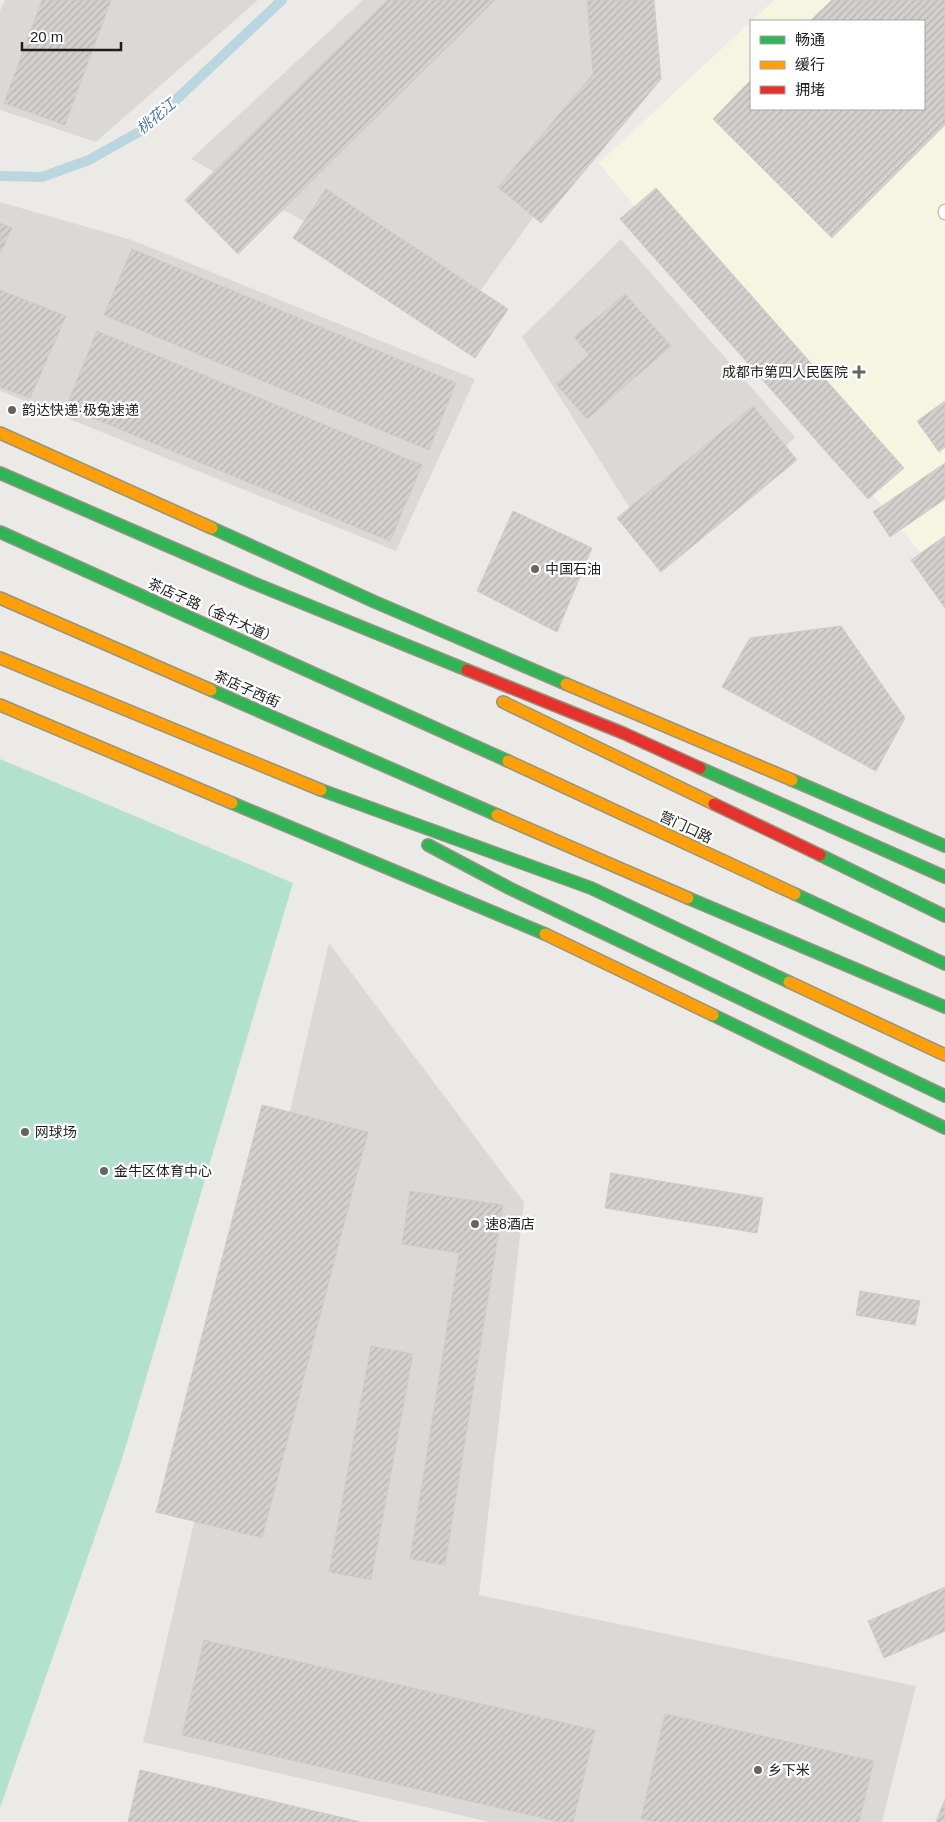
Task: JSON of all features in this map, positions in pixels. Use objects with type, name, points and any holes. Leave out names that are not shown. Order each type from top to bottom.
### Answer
[{"type":"main road","points":[[0,433],[375,602],[945,846]]},
{"type":"main road","points":[[0,473],[251,582],[623,732],[945,877]]},
{"type":"main road","name":"茶店子路（金牛大道）","points":[[0,532],[414,717]]},
{"type":"main road","points":[[251,582],[438,671]]},
{"type":"main road","name":"茶店子西街","points":[[0,598],[945,1008]]},
{"type":"main road","points":[[0,658],[343,799],[591,888],[945,1055]]},
{"type":"main road","points":[[492,697],[945,916]]},
{"type":"main road","points":[[0,705],[577,948],[945,1128]]},
{"type":"main road","name":"营门口路","points":[[414,717],[945,964]]},
{"type":"main road","points":[[343,799],[509,888],[945,1096]]},
{"type":"shaded area","points":[[5,0],[258,0],[96,142],[0,110],[0,11]]},
{"type":"shaded area","points":[[363,0],[643,0],[657,45],[466,311],[191,159]]},
{"type":"shaded area","name":"成都市第四人民医院","points":[[774,0],[945,0],[945,582],[599,163],[750,22],[750,110],[925,110],[925,20],[752,20]]},
{"type":"shaded area","points":[[0,202],[132,240],[475,379],[396,551],[0,391]]},
{"type":"shaded area","points":[[621,239],[795,437],[665,564],[522,337]]},
{"type":"shaded area","points":[[329,943],[524,1202],[479,1595],[916,1686],[882,1822],[490,1822],[143,1742]]},
{"type":"green space","name":"金牛区体育中心","points":[[0,759],[293,883],[122,1459],[0,1808]]},
{"type":"building","points":[[42,0],[111,0],[65,125],[4,103]]},
{"type":"building","points":[[387,0],[495,0],[238,254],[185,200]]},
{"type":"building","points":[[587,0],[654,0],[661,79],[541,223],[498,187],[593,74]]},
{"type":"building","points":[[832,0],[945,0],[945,125],[832,238],[713,119],[750,81],[750,110],[925,110],[925,20],[811,20]]},
{"type":"building","points":[[656,188],[904,468],[868,499],[620,219]]},
{"type":"building","points":[[326,189],[508,309],[475,358],[293,238]]},
{"type":"building","points":[[0,223],[12,228],[0,254]]},
{"type":"building","points":[[132,249],[456,383],[429,450],[104,315]]},
{"type":"building","points":[[0,290],[66,316],[30,398],[0,387]]},
{"type":"building","points":[[625,294],[671,346],[587,419],[556,384],[589,355],[574,337]]},
{"type":"building","points":[[97,331],[422,465],[390,541],[66,407]]},
{"type":"building","points":[[945,401],[945,447],[939,452],[917,421]]},
{"type":"building","points":[[753,406],[797,460],[661,572],[617,518]]},
{"type":"building","points":[[945,463],[945,499],[890,537],[873,512]]},
{"type":"building","name":"中国石油","points":[[513,511],[592,548],[557,632],[477,591]]},
{"type":"building","points":[[945,536],[945,608],[911,560]]},
{"type":"building","points":[[841,626],[905,718],[876,771],[722,687],[750,638]]},
{"type":"building","points":[[262,1105],[368,1132],[262,1538],[156,1512]]},
{"type":"building","points":[[611,1173],[763,1198],[757,1233],[605,1208]]},
{"type":"building","points":[[410,1191],[503,1205],[445,1565],[410,1559],[459,1253],[402,1244]]},
{"type":"building","points":[[860,1291],[920,1301],[915,1325],[856,1315]]},
{"type":"building","points":[[371,1346],[413,1354],[371,1580],[329,1572]]},
{"type":"building","points":[[945,1587],[945,1631],[884,1658],[868,1621]]},
{"type":"building","points":[[204,1640],[595,1730],[573,1822],[560,1822],[182,1735]]},
{"type":"building","points":[[665,1714],[874,1761],[859,1822],[655,1822],[641,1819]]},
{"type":"building","points":[[140,1770],[361,1822],[128,1822]]},
{"type":"building","points":[[945,1799],[945,1822],[936,1822]]},
{"type":"waterway","name":"桃花江","points":[[0,176],[42,177],[89,160],[146,128],[282,0]]},
{"type":"traffic: fast","points":[[0,473],[251,582],[467,670]]},
{"type":"traffic: fast","points":[[212,528],[375,602],[566,684]]},
{"type":"traffic: fast","points":[[0,532],[508,761]]},
{"type":"traffic: fast","points":[[211,690],[497,815]]},
{"type":"traffic: fast","points":[[700,768],[945,877]]},
{"type":"traffic: fast","points":[[792,780],[945,846]]},
{"type":"traffic: fast","points":[[321,790],[591,888],[789,982]]},
{"type":"traffic: fast","points":[[232,803],[545,934]]},
{"type":"traffic: fast","points":[[428,845],[509,888],[945,1096]]},
{"type":"traffic: fast","points":[[820,855],[945,916]]},
{"type":"traffic: fast","points":[[795,894],[945,964]]},
{"type":"traffic: fast","points":[[688,898],[945,1007]]},
{"type":"traffic: fast","points":[[713,1015],[945,1128]]},
{"type":"traffic: slow","points":[[0,433],[212,528]]},
{"type":"traffic: slow","points":[[0,598],[211,690]]},
{"type":"traffic: slow","points":[[0,658],[321,790]]},
{"type":"traffic: slow","points":[[566,684],[792,780]]},
{"type":"traffic: slow","points":[[503,702],[714,804]]},
{"type":"traffic: slow","points":[[0,705],[232,803]]},
{"type":"traffic: slow","points":[[508,761],[795,894]]},
{"type":"traffic: slow","points":[[497,815],[688,898]]},
{"type":"traffic: slow","points":[[545,934],[713,1015]]},
{"type":"traffic: slow","points":[[789,982],[945,1055]]},
{"type":"traffic: jam","points":[[467,670],[623,733],[700,768]]},
{"type":"traffic: jam","points":[[714,804],[820,855]]},
{"type":"place","name":"成都市第四人民医院","points":[[859,372]]},
{"type":"place","name":"韵达快递·极兔速递","points":[[12,410]]},
{"type":"place","name":"中国石油","points":[[535,569]]},
{"type":"place","name":"网球场","points":[[25,1132]]},
{"type":"place","name":"金牛区体育中心","points":[[104,1171]]},
{"type":"place","name":"速8酒店","points":[[475,1224]]},
{"type":"place","name":"乡下米","points":[[758,1770]]}]
